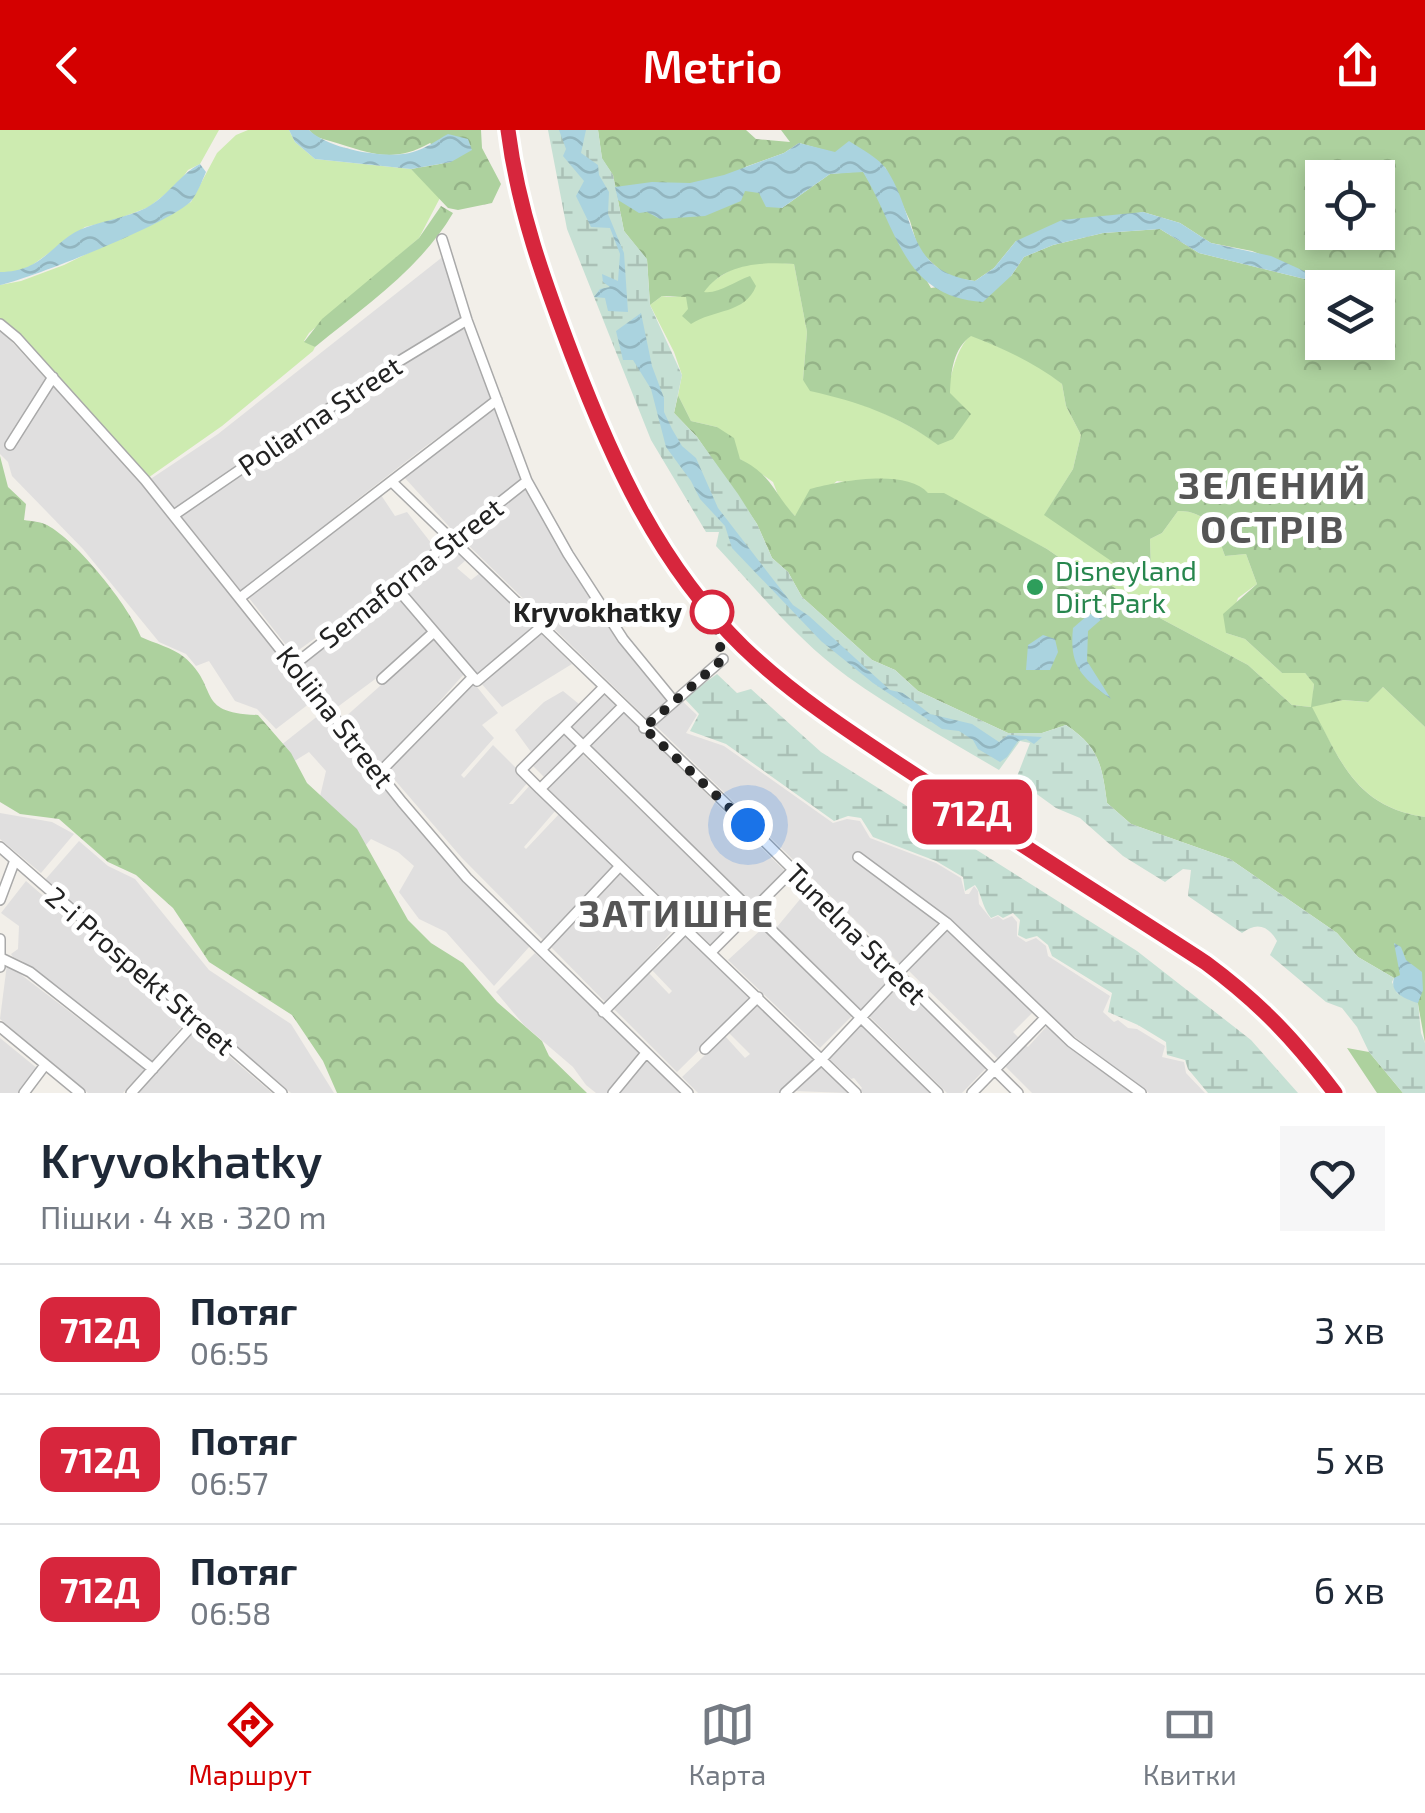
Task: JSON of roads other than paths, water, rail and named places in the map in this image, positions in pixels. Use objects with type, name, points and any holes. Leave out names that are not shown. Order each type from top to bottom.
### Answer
[{"type":"street","points":[[442,239],[467,320],[527,481],[623,639],[673,700]]},
{"type":"street","name":"Poliarna Street","points":[[174,515],[388,368],[467,320]]},
{"type":"street","name":"Koliina Street","points":[[0,324],[52,376],[174,515],[467,878],[688,1093]]},
{"type":"street","points":[[10,445],[52,376]]},
{"type":"street","points":[[241,597],[498,400]]},
{"type":"street","name":"Semaforna Street","points":[[294,664],[527,481]]},
{"type":"street","name":"Tunelna Street","points":[[392,482],[1018,1093]]},
{"type":"street","points":[[395,586],[477,681],[541,627]]},
{"type":"street","points":[[382,679],[434,632]]},
{"type":"street","points":[[644,728],[723,659]]},
{"type":"street","points":[[380,773],[473,677]]},
{"type":"street","points":[[603,688],[520,770],[856,1093]]},
{"type":"street","points":[[540,789],[622,706]]},
{"type":"street","points":[[564,727],[938,1093]]},
{"type":"street","name":"2-i Prospekt Street","points":[[0,847],[282,1093]]},
{"type":"street","points":[[858,856],[947,923],[1071,1042],[1140,1093]]},
{"type":"street","points":[[0,900],[15,860]]},
{"type":"street","points":[[540,950],[620,866]]},
{"type":"street","points":[[711,952],[792,871]]},
{"type":"street","points":[[788,1092],[947,923]]},
{"type":"street","points":[[603,1012],[686,928]]},
{"type":"street","points":[[0,940],[0,966]]},
{"type":"street","points":[[1,958],[30,972],[153,1069]]},
{"type":"street","points":[[705,1049],[758,997]]},
{"type":"street","points":[[972,1093],[1044,1018]]},
{"type":"street","points":[[131,1093],[196,1021]]},
{"type":"street","points":[[0,1027],[80,1093]]},
{"type":"street","points":[[612,1093],[646,1053]]},
{"type":"street","points":[[24,1093],[46,1065]]},
{"type":"water","points":[[289,130],[309,130],[330,143],[374,154],[413,152],[448,134],[468,139],[472,150],[451,162],[411,169],[315,159],[295,142]]},
{"type":"water","points":[[559,130],[586,130],[581,153],[598,165],[609,192],[608,214],[624,253],[628,312],[608,311],[605,298],[594,297],[600,289],[610,287],[603,282],[602,274],[618,281],[620,254],[610,228],[591,227],[576,196],[584,181],[563,156],[566,149]]},
{"type":"water","points":[[849,141],[887,170],[916,240],[936,266],[952,275],[975,281],[994,268],[1016,241],[1062,220],[1143,212],[1180,223],[1211,243],[1271,256],[1305,271],[1305,279],[1199,253],[1160,229],[1103,233],[1053,245],[1024,257],[1011,276],[983,302],[935,288],[919,274],[895,237],[863,172],[830,174],[782,208],[766,207],[759,193],[745,191],[741,201],[705,216],[660,219],[647,212],[639,213],[618,200],[615,187],[652,182],[690,183],[724,175],[784,153],[799,143],[835,152]]},
{"type":"water","points":[[200,164],[206,172],[192,200],[180,209],[101,248],[0,285],[0,272],[28,267],[75,232],[146,208]]},
{"type":"water","points":[[641,313],[652,366],[664,398],[664,412],[672,429],[682,446],[696,458],[718,508],[793,605],[890,690],[903,693],[930,714],[972,724],[999,742],[1008,735],[1042,737],[1034,744],[1026,739],[1018,741],[1000,762],[959,731],[942,729],[873,683],[821,641],[732,548],[725,526],[700,499],[666,447],[651,389],[633,360],[623,360],[616,331]]},
{"type":"water","points":[[1101,613],[1104,617],[1088,631],[1087,661],[1111,699],[1085,677],[1073,652],[1073,628],[1089,614]]},
{"type":"water","points":[[1043,635],[1055,639],[1058,652],[1050,670],[1026,670],[1028,645]]},
{"type":"water","points":[[1394,943],[1401,947],[1406,960],[1422,972],[1423,990],[1418,1003],[1394,988],[1394,978],[1400,975]]},
{"type":"railway","points":[[508,130],[532,241],[596,416],[642,511],[703,601],[755,657],[813,705],[1206,963],[1276,1023],[1335,1093]]},
{"type":"train","name":"712Д","points":[[508,130],[519,199],[538,266],[602,438],[637,508],[703,602],[759,661],[840,725],[1241,989],[1294,1038],[1335,1093]]},
{"type":"place","name":"Disneyland Dirt Park","points":[[1035,587]]},
{"type":"place","name":"Kryvokhatky","points":[[712,612]]},
{"type":"district","name":"ЗЕЛЕНИЙ ОСТРІВ","points":[[1273,508]]},
{"type":"district","name":"ЗАТИШНЕ","points":[[677,914]]}]
